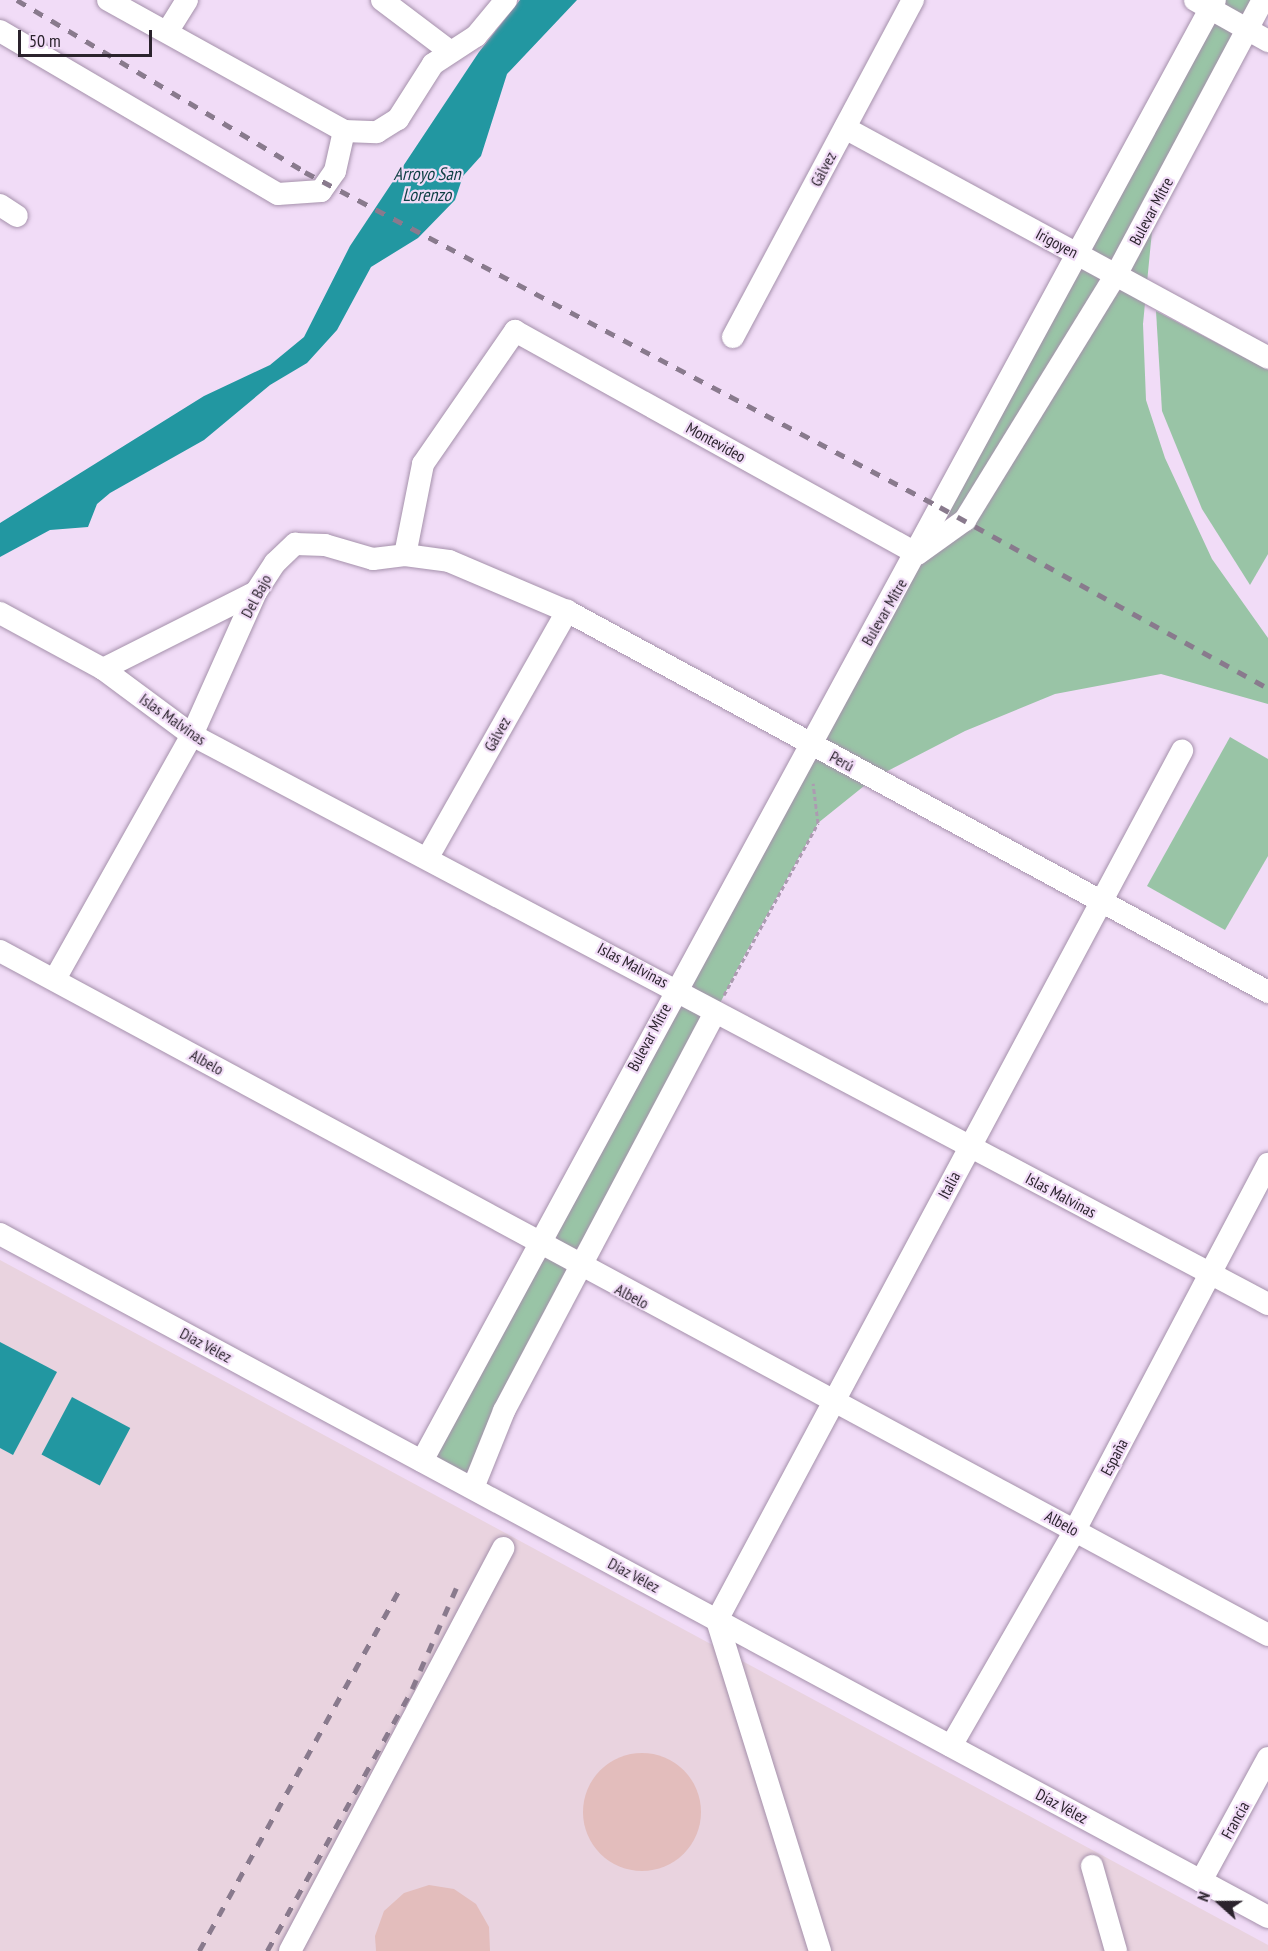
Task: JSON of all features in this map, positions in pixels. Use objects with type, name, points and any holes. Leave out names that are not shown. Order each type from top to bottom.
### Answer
[{"type":"street","points":[[108,0],[169,29],[344,131],[377,132],[398,119],[433,64],[448,51],[476,36],[507,0]]},
{"type":"street","points":[[169,29],[187,0]]},
{"type":"street","points":[[382,0],[448,51]]},
{"type":"street","name":"Gálvez","points":[[733,338],[913,0]]},
{"type":"street","name":"Bulevar Mitre","points":[[917,554],[965,520],[1116,275],[1263,0]]},
{"type":"street","points":[[1207,3],[1268,41]]},
{"type":"street","name":"Bulevar Mitre","points":[[422,1461],[808,742],[917,554],[1078,255],[1207,3]]},
{"type":"street","points":[[0,31],[278,194],[321,192],[335,171],[344,131]]},
{"type":"street","name":"Irigoyen","points":[[845,128],[1268,358]]},
{"type":"street","name":"Montevideo","points":[[405,555],[423,464],[515,331],[917,554]]},
{"type":"street","name":"Del Bajo","points":[[55,979],[192,735],[256,592],[295,544],[325,545],[373,559],[405,555]]},
{"type":"street","name":"Perú","points":[[405,555],[449,561],[567,611],[1268,992]]},
{"type":"street","points":[[103,669],[256,592]]},
{"type":"street","name":"Gálvez","points":[[428,857],[567,611]]},
{"type":"street","name":"Islas Malvinas","points":[[3,613],[103,669],[192,735],[676,987],[715,1013],[1268,1304]]},
{"type":"street","name":"Italia","points":[[717,1620],[831,1403],[1182,751]]},
{"type":"street","name":"Albelo","points":[[0,951],[831,1403],[1075,1530],[1268,1635]]},
{"type":"street","points":[[473,1488],[504,1411],[715,1013]]},
{"type":"street","name":"España","points":[[951,1746],[1075,1530],[1268,1164]]},
{"type":"street","name":"Díaz Vélez","points":[[0,1234],[1268,1917]]},
{"type":"street","points":[[290,1951],[503,1548]]},
{"type":"street","points":[[717,1620],[820,1951]]},
{"type":"street","name":"Francia","points":[[1201,1881],[1268,1758]]},
{"type":"street","points":[[1092,1866],[1116,1951]]},
{"type":"path","points":[[715,1013],[818,823]]},
{"type":"shaded area","points":[[0,1260],[1268,1945],[1268,1951],[0,1951]]},
{"type":"green space","points":[[1215,0],[1263,0],[1169,177],[1152,231],[1143,324],[1146,400],[1165,458],[1212,559],[1268,638],[1268,704],[1161,674],[1055,694],[965,731],[874,778],[818,823],[743,958],[473,1488],[422,1461]]},
{"type":"green space","points":[[1156,311],[1268,370],[1268,554],[1250,585],[1202,509],[1162,411]]},
{"type":"green space","points":[[1230,737],[1268,759],[1268,856],[1225,930],[1147,886]]},
{"type":"water","name":"Arroyo San Lorenzo","points":[[520,0],[577,0],[507,74],[481,156],[463,176],[455,200],[418,238],[371,267],[337,330],[307,363],[270,385],[204,440],[110,493],[97,504],[88,527],[50,530],[0,557],[0,523],[204,396],[270,365],[304,337],[350,246],[479,52]]},
{"type":"water","points":[[0,1342],[57,1372],[13,1455],[0,1448]]},
{"type":"water","points":[[72,1397],[130,1428],[100,1485],[41,1454]]},
{"type":"building","points":[[642,1753],[665,1757],[684,1770],[697,1789],[701,1812],[697,1835],[684,1854],[665,1867],[642,1871],[619,1867],[600,1854],[587,1835],[583,1812],[587,1789],[600,1770],[619,1757]]},
{"type":"building","points":[[429,1885],[454,1889],[476,1904],[489,1927],[490,1951],[376,1951],[375,1936],[384,1911],[404,1893]]},
{"type":"railway","points":[[17,0],[305,172],[940,507],[1268,688]]},
{"type":"railway","points":[[267,1951],[412,1689],[457,1586]]},
{"type":"railway","points":[[199,1951],[401,1587]]}]
